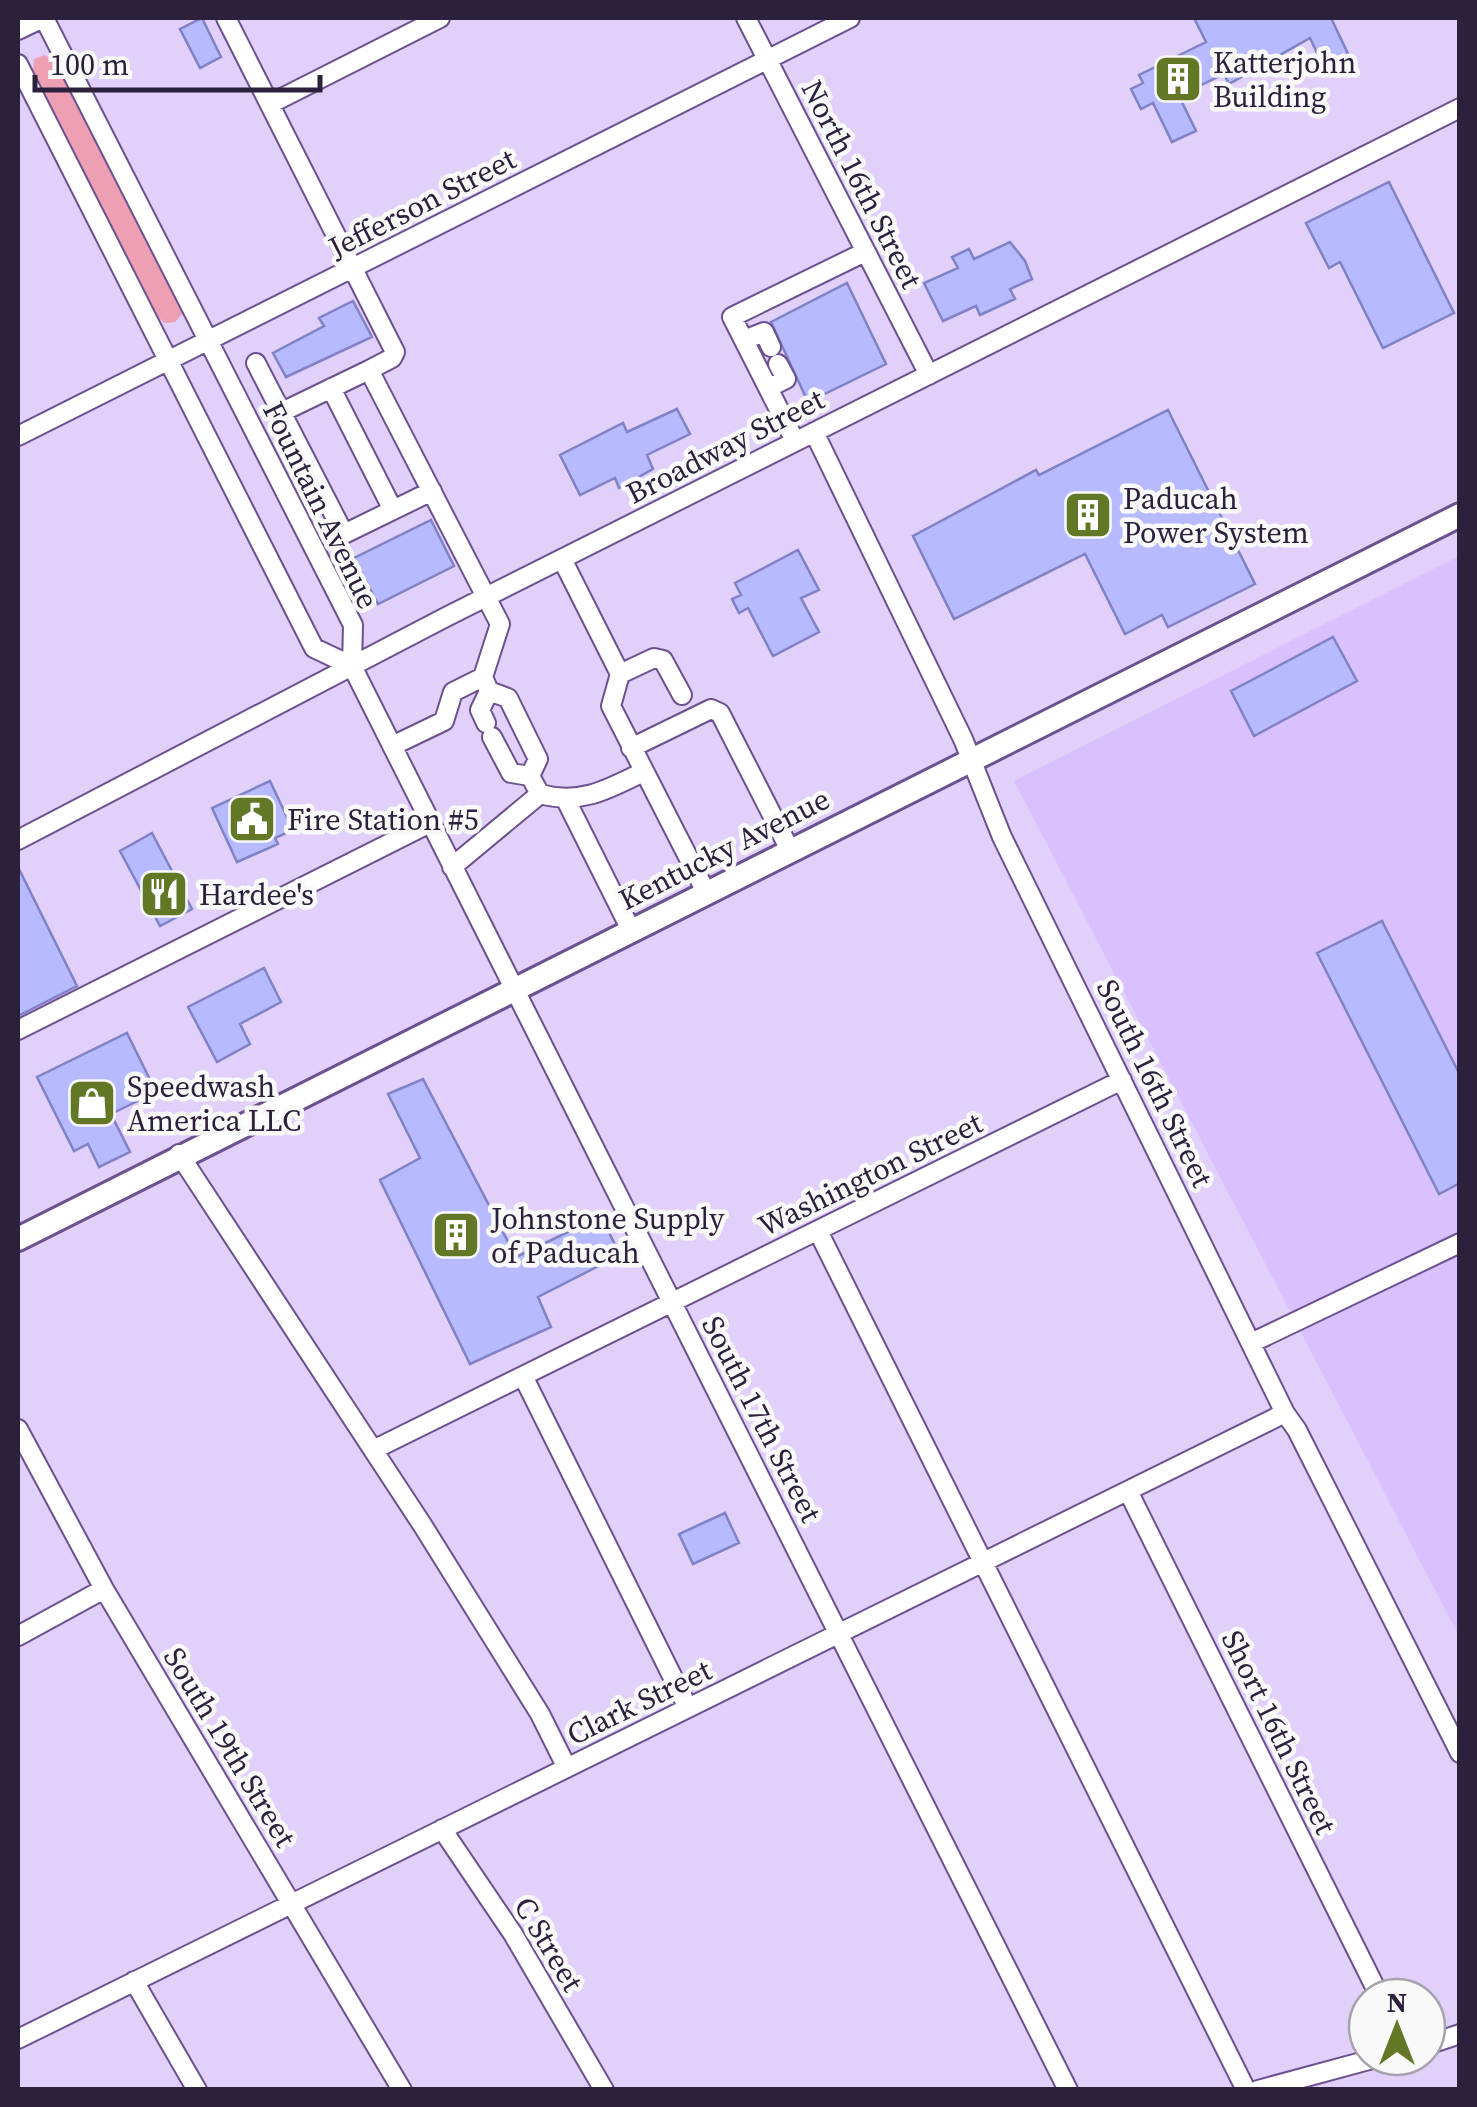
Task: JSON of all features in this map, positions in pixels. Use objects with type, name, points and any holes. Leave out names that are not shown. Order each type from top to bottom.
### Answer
[{"type":"main road","name":"Kentucky Avenue","points":[[18,1239],[179,1154],[1460,515]]},
{"type":"street","points":[[18,30],[44,18]]},
{"type":"street","name":"Fountain Avenue","points":[[44,18],[353,625],[352,666]]},
{"type":"street","points":[[226,18],[395,352],[392,358],[370,370],[282,412]]},
{"type":"street","points":[[270,104],[440,18]]},
{"type":"street","name":"North 16th Street","points":[[746,18],[929,374]]},
{"type":"street","name":"Jefferson Street","points":[[20,428],[166,362],[850,18]]},
{"type":"street","points":[[18,64],[314,648],[352,666]]},
{"type":"street","name":"Broadway Street","points":[[18,840],[487,596],[1460,108]]},
{"type":"street","points":[[795,442],[732,317],[865,252]]},
{"type":"street","points":[[744,340],[764,332],[786,379],[768,388]]},
{"type":"street","points":[[235,392],[260,370],[344,534]]},
{"type":"street","points":[[370,370],[500,624],[480,710],[511,773],[530,776]]},
{"type":"street","points":[[331,388],[393,510]]},
{"type":"street","name":"South 16th Street","points":[[814,432],[1002,837],[1285,1413],[1298,1430],[1460,1753]]},
{"type":"street","points":[[266,454],[295,439]]},
{"type":"street","points":[[292,504],[321,490]]},
{"type":"street","points":[[314,548],[432,491]]},
{"type":"street","points":[[562,559],[620,674],[611,706],[706,892]]},
{"type":"street","points":[[620,674],[654,658],[663,660],[682,695]]},
{"type":"street","name":"South 17th Street","points":[[352,666],[1068,2090]]},
{"type":"street","points":[[392,746],[444,721],[453,692],[486,684],[508,698],[538,759],[530,776]]},
{"type":"street","points":[[632,748],[711,709],[720,713],[790,850]]},
{"type":"street","points":[[530,776],[540,794],[567,802],[605,792],[643,772]]},
{"type":"street","points":[[452,866],[540,794]]},
{"type":"street","points":[[567,802],[631,930]]},
{"type":"street","points":[[18,1030],[430,823]]},
{"type":"street","name":"Washington Street","points":[[373,1450],[1122,1080]]},
{"type":"street","points":[[179,1154],[524,1687],[567,1768]]},
{"type":"street","points":[[818,1230],[1246,2090]]},
{"type":"street","points":[[1251,1343],[1460,1243]]},
{"type":"street","points":[[523,1376],[688,1708]]},
{"type":"street","name":"Clark Street","points":[[18,2039],[1285,1413]]},
{"type":"street","name":"South 19th Street","points":[[19,1434],[104,1589],[402,2090]]},
{"type":"street","name":"Short 16th Street","points":[[1128,1491],[1370,1977]]},
{"type":"street","points":[[18,1636],[104,1589]]},
{"type":"street","name":"C Street","points":[[442,1829],[513,1934],[604,2090]]},
{"type":"street","points":[[134,1981],[197,2090]]},
{"type":"street","points":[[1258,2090],[1347,2066]]},
{"type":"shaded area","points":[[44,55],[57,61],[179,302],[182,314],[175,322],[164,323],[158,317],[33,70],[34,59]]},
{"type":"shaded area","points":[[1459,556],[1459,1636],[1014,781]]},
{"type":"building","points":[[202,18],[221,57],[200,68],[180,29]]},
{"type":"building","name":"Katterjohn Building","points":[[1194,18],[1331,18],[1350,58],[1325,70],[1310,38],[1229,84],[1224,74],[1179,96],[1196,131],[1172,142],[1153,103],[1141,109],[1131,89],[1143,83],[1139,75],[1206,42]]},
{"type":"building","points":[[1389,182],[1454,313],[1383,348],[1340,262],[1329,268],[1306,223]]},
{"type":"building","points":[[1010,242],[1025,261],[1032,279],[1010,289],[1015,299],[980,315],[976,306],[943,321],[924,283],[958,268],[952,257],[969,249],[974,259]]},
{"type":"building","points":[[847,283],[886,364],[808,402],[771,322]]},
{"type":"building","points":[[353,301],[372,337],[286,377],[273,353],[324,326],[319,318]]},
{"type":"building","points":[[677,409],[690,434],[647,455],[653,469],[619,488],[615,478],[580,495],[560,455],[623,423],[627,432]]},
{"type":"building","name":"Paducah Power System","points":[[1168,410],[1255,584],[1168,627],[1162,615],[1125,634],[1085,554],[954,619],[913,536],[1036,470],[1039,475]]},
{"type":"building","points":[[431,520],[454,566],[378,604],[354,558]]},
{"type":"building","points":[[798,550],[819,590],[801,598],[819,632],[773,656],[748,608],[739,613],[732,599],[741,595],[735,583]]},
{"type":"building","points":[[1333,637],[1357,681],[1254,736],[1231,691]]},
{"type":"building","name":"Fire Station #5","points":[[270,781],[293,830],[275,838],[278,844],[237,862],[212,808]]},
{"type":"building","name":"Hardee's","points":[[152,833],[192,909],[160,926],[120,851]]},
{"type":"building","points":[[18,867],[77,986],[18,1016]]},
{"type":"building","points":[[1382,921],[1460,1075],[1460,1183],[1439,1194],[1317,953]]},
{"type":"building","points":[[264,968],[281,1002],[240,1024],[250,1044],[217,1062],[188,1007]]},
{"type":"building","name":"Speedwash America LLC","points":[[127,1033],[156,1092],[111,1114],[130,1152],[99,1167],[88,1144],[74,1151],[37,1077]]},
{"type":"building","name":"Johnstone Supply of Paducah","points":[[423,1079],[516,1257],[601,1216],[620,1255],[538,1297],[551,1327],[470,1364],[380,1180],[420,1158],[388,1094]]},
{"type":"building","points":[[725,1513],[739,1543],[693,1564],[679,1534]]},
{"type":"place","name":"Katterjohn Building","points":[[1178,79]]},
{"type":"place","name":"Paducah Power System","points":[[1088,515]]},
{"type":"place","name":"Fire Station #5","points":[[252,819]]},
{"type":"place","name":"Hardee's","points":[[164,894]]},
{"type":"place","name":"Speedwash America LLC","points":[[92,1103]]},
{"type":"place","name":"Johnstone Supply of Paducah","points":[[456,1235]]}]
